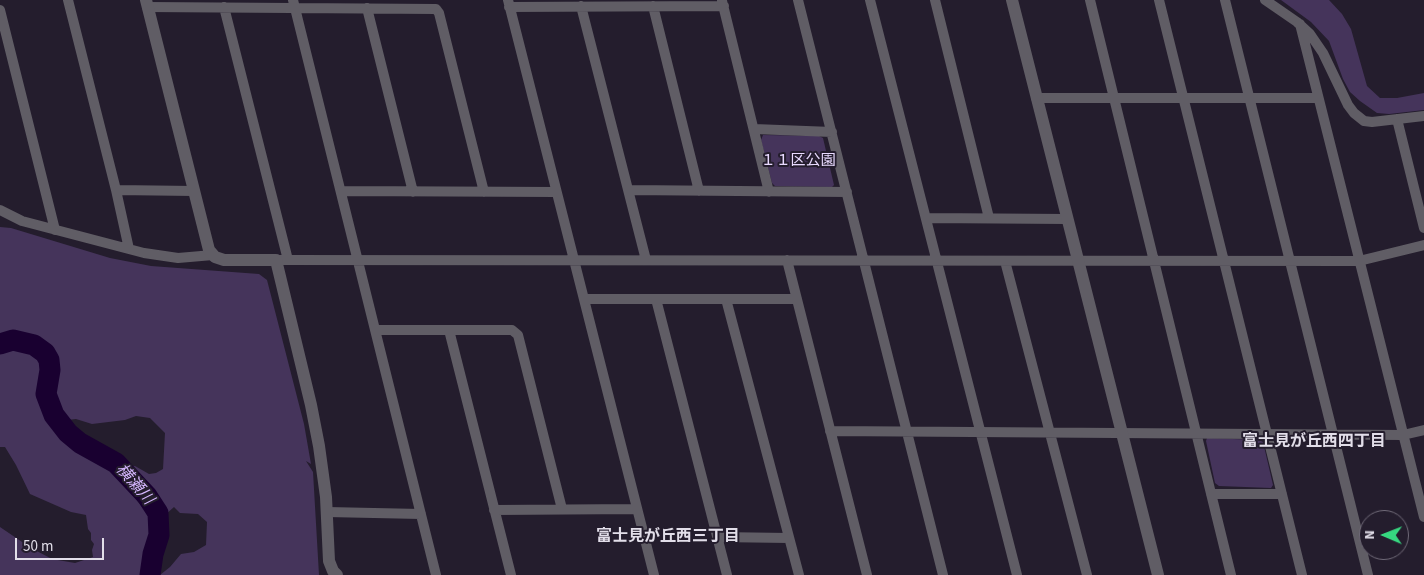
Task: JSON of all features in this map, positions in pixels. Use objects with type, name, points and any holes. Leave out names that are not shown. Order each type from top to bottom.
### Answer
[{"type":"street","points":[[68,0],[129,249]]},
{"type":"street","points":[[798,0],[943,575]]},
{"type":"street","points":[[870,0],[1017,575]]},
{"type":"street","points":[[935,0],[989,218]]},
{"type":"street","points":[[1012,0],[1158,575]]},
{"type":"street","points":[[1090,0],[1231,575]]},
{"type":"street","points":[[1159,0],[1302,575]]},
{"type":"street","points":[[1225,0],[1368,575]]},
{"type":"street","points":[[1265,0],[1300,24],[1310,34],[1319,46],[1354,113],[1368,122],[1424,116]]},
{"type":"street","points":[[654,575],[508,3],[653,6],[723,3],[769,192]]},
{"type":"street","points":[[212,255],[208,247],[147,4],[224,7],[294,4],[433,9],[438,11],[484,192]]},
{"type":"street","points":[[294,4],[436,575]]},
{"type":"street","points":[[581,6],[646,260]]},
{"type":"street","points":[[653,6],[699,191]]},
{"type":"street","points":[[224,7],[282,260],[320,446],[329,575]]},
{"type":"street","points":[[367,8],[413,192]]},
{"type":"street","points":[[0,10],[55,230]]},
{"type":"street","points":[[1300,24],[1424,517]]},
{"type":"street","points":[[1036,98],[1318,98]]},
{"type":"street","points":[[1396,119],[1424,228]]},
{"type":"street","points":[[754,129],[832,132]]},
{"type":"street","points":[[116,190],[194,191]]},
{"type":"street","points":[[628,190],[847,192]]},
{"type":"street","points":[[341,191],[556,192]]},
{"type":"street","points":[[3,215],[129,249],[168,257],[196,258],[212,255],[224,260],[1359,261],[1424,245]]},
{"type":"street","points":[[926,218],[1068,219]]},
{"type":"street","points":[[787,260],[867,575]]},
{"type":"street","points":[[1005,261],[1087,575]]},
{"type":"street","points":[[584,299],[797,299]]},
{"type":"street","points":[[656,299],[727,575]]},
{"type":"street","points":[[726,299],[799,575]]},
{"type":"street","points":[[375,330],[512,330],[518,335],[562,509]]},
{"type":"street","points":[[449,330],[511,575]]},
{"type":"street","points":[[830,431],[1403,435],[1424,430]]},
{"type":"street","points":[[1211,494],[1282,494]]},
{"type":"street","points":[[494,510],[637,509]]},
{"type":"street","points":[[326,512],[421,514]]},
{"type":"street","points":[[717,537],[789,538]]},
{"type":"street","points":[[329,561],[337,575]]},
{"type":"green space","points":[[1281,0],[1329,0],[1342,14],[1351,29],[1367,86],[1380,98],[1397,98],[1424,93],[1424,110],[1389,114],[1377,113],[1360,101],[1350,92],[1343,79],[1329,41],[1311,22]]},
{"type":"green space","name":"１１区公園","points":[[763,135],[819,136],[823,138],[834,185],[832,187],[775,186],[772,183],[761,140]]},
{"type":"green space","points":[[0,227],[11,228],[110,258],[151,266],[259,274],[267,280],[304,424],[311,464],[306,461],[313,472],[319,575],[160,575],[181,554],[194,552],[206,545],[207,522],[198,514],[180,513],[174,507],[160,518],[153,510],[153,497],[147,488],[126,480],[110,470],[135,466],[149,474],[163,469],[165,433],[150,418],[136,416],[125,420],[92,424],[76,419],[67,420],[85,436],[106,449],[110,455],[97,458],[107,468],[133,489],[138,502],[151,517],[150,537],[143,565],[157,575],[0,575],[0,527],[31,548],[52,559],[75,563],[93,557],[92,550],[94,544],[91,540],[86,515],[71,512],[30,494],[5,447],[0,447]]},
{"type":"green space","points":[[1207,438],[1259,440],[1263,442],[1273,485],[1271,488],[1219,486],[1215,483],[1206,441]]},
{"type":"waterway","name":"横瀬川","points":[[0,344],[13,340],[34,345],[45,353],[49,360],[50,370],[46,394],[54,415],[68,433],[80,443],[116,463],[147,496],[158,513],[159,535],[153,554],[150,575]]},
{"type":"district","name":"富士見が丘西四丁目","points":[[1314,442]]},
{"type":"district","name":"富士見が丘西三丁目","points":[[668,537]]}]
